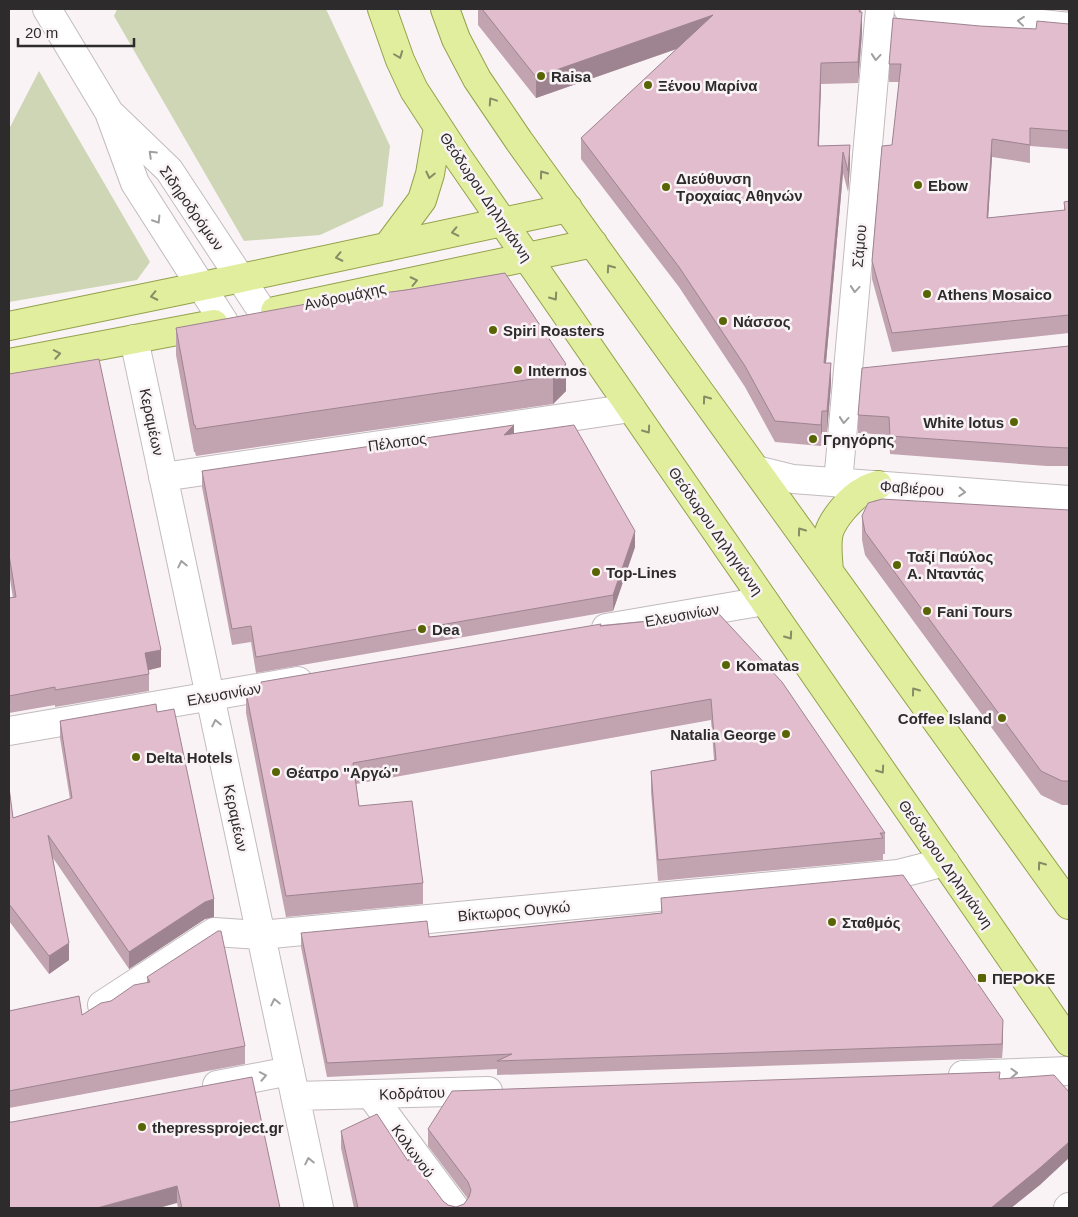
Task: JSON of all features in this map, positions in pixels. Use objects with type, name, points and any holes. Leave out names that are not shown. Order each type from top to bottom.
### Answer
[{"type":"main road","name":"Θεόδωρου Δηληγιάννη","points":[[382,9],[400,60],[414,90],[438,127],[1069,1042]]},
{"type":"main road","points":[[445,9],[456,39],[478,79],[593,243],[1069,905]]},
{"type":"main road","points":[[387,247],[422,200],[430,174],[438,127]]},
{"type":"main road","points":[[9,326],[568,208]]},
{"type":"main road","name":"Ανδρομάχης","points":[[9,363],[264,314],[593,243]]},
{"type":"main road","points":[[829,571],[828,549],[830,531],[840,513],[852,499],[863,491],[878,485]]},
{"type":"street","name":"Σιδηροδρόμων","points":[[47,9],[109,112],[135,183],[224,322]]},
{"type":"street","name":"Σάμου","points":[[838,483],[880,9]]},
{"type":"street","points":[[908,9],[1069,27]]},
{"type":"street","name":"Σιδηροδρόμων","points":[[109,112],[169,170],[264,314]]},
{"type":"street","name":"Κεραμέων","points":[[134,339],[319,1208]]},
{"type":"street","points":[[848,372],[877,368]]},
{"type":"street","name":"Πέλοπος","points":[[163,477],[631,408]]},
{"type":"street","name":"Φαβιέρου","points":[[756,470],[793,479],[1069,500]]},
{"type":"street","name":"Ελευσινίων","points":[[582,632],[764,601]]},
{"type":"street","name":"Ελευσινίων","points":[[9,731],[318,678]]},
{"type":"street","name":"Βίκτωρος Ουγκώ","points":[[102,1005],[214,932],[261,935],[898,874],[945,862]]},
{"type":"street","points":[[942,1076],[1069,1071]]},
{"type":"street","name":"Κοδράτου","points":[[193,1090],[293,1083],[371,1095],[509,1090]]},
{"type":"street","name":"Κολωνού","points":[[371,1095],[455,1208]]},
{"type":"green space","points":[[117,9],[326,9],[390,146],[383,206],[320,235],[244,241],[114,16]]},
{"type":"green space","points":[[39,71],[150,262],[137,280],[9,302],[9,129]]},
{"type":"building","points":[[482,9],[860,9],[859,12],[862,12],[858,62],[821,63],[818,146],[850,145],[848,171],[843,152],[824,363],[831,363],[827,411],[822,411],[821,425],[775,421],[745,366],[679,267],[581,138],[713,15],[536,77]]},
{"type":"building","points":[[893,18],[1036,29],[1037,21],[1069,24],[1069,131],[1030,128],[1030,145],[992,139],[987,218],[1065,210],[1064,202],[1069,201],[1069,315],[892,333],[872,261],[882,146],[892,145],[901,64],[889,64]]},
{"type":"building","points":[[505,273],[566,364],[553,376],[196,429],[194,425],[176,328],[328,300],[406,290]]},
{"type":"building","points":[[1069,346],[1069,448],[890,436],[889,417],[858,415],[862,368]]},
{"type":"building","points":[[99,359],[161,650],[145,653],[149,674],[55,690],[55,687],[9,696],[9,598],[16,597],[9,555],[9,374]]},
{"type":"building","points":[[514,425],[504,435],[574,425],[635,531],[613,595],[256,657],[251,626],[232,629],[202,471]]},
{"type":"building","points":[[882,499],[1069,510],[1069,781],[1062,781],[1041,771],[865,532],[862,516],[868,503]]},
{"type":"building","points":[[719,614],[782,682],[885,833],[880,833],[883,838],[658,860],[651,771],[716,760],[711,699],[353,763],[359,806],[412,801],[423,883],[286,896],[246,692],[262,689],[261,682],[601,624],[600,626]]},
{"type":"building","points":[[156,704],[157,712],[174,709],[214,899],[205,902],[129,952],[48,835],[69,943],[49,956],[9,904],[9,787],[13,818],[72,798],[60,721]]},
{"type":"building","points":[[903,875],[1003,1020],[1002,1044],[497,1061],[512,1054],[327,1063],[301,933],[427,921],[429,937],[662,913],[661,898]]},
{"type":"building","points":[[218,931],[221,931],[245,1046],[9,1091],[9,1011],[79,996],[82,1015],[101,1003],[111,1001],[134,985],[150,982],[147,977]]},
{"type":"building","points":[[1000,1072],[999,1079],[1054,1075],[1069,1092],[1069,1142],[991,1208],[358,1208],[341,1131],[377,1114],[408,1161],[410,1157],[443,1201],[448,1205],[456,1207],[464,1204],[471,1190],[468,1182],[428,1129],[452,1091]]},
{"type":"building","points":[[252,1077],[280,1208],[182,1208],[177,1186],[97,1208],[9,1208],[9,1122]]},
{"type":"place","name":"Raisa","points":[[541,76]]},
{"type":"place","name":"Ξένου Μαρίνα","points":[[648,85]]},
{"type":"place","name":"Ebow","points":[[918,185]]},
{"type":"place","name":"Διεύθυνση Τροχαίας Αθηνών","points":[[666,187]]},
{"type":"place","name":"Athens Mosaico","points":[[927,294]]},
{"type":"place","name":"Νάσσος","points":[[723,321]]},
{"type":"place","name":"Spiri Roasters","points":[[493,330]]},
{"type":"place","name":"Internos","points":[[518,370]]},
{"type":"place","name":"White lotus","points":[[1014,422]]},
{"type":"place","name":"Γρηγόρης","points":[[813,439]]},
{"type":"place","name":"Ταξί Παύλος Α. Νταντάς","points":[[897,565]]},
{"type":"place","name":"Top-Lines","points":[[596,572]]},
{"type":"place","name":"Fani Tours","points":[[927,611]]},
{"type":"place","name":"Dea","points":[[422,629]]},
{"type":"place","name":"Komatas","points":[[726,665]]},
{"type":"place","name":"Coffee Island","points":[[1002,718]]},
{"type":"place","name":"Natalia George","points":[[786,734]]},
{"type":"place","name":"Delta Hotels","points":[[136,757]]},
{"type":"place","name":"Θέατρο \"Αργώ\"","points":[[276,772]]},
{"type":"place","name":"Σταθμός","points":[[832,922]]},
{"type":"place","name":"ΠΕΡΟΚΕ","points":[[982,978]]},
{"type":"place","name":"thepressproject.gr","points":[[142,1127]]}]
